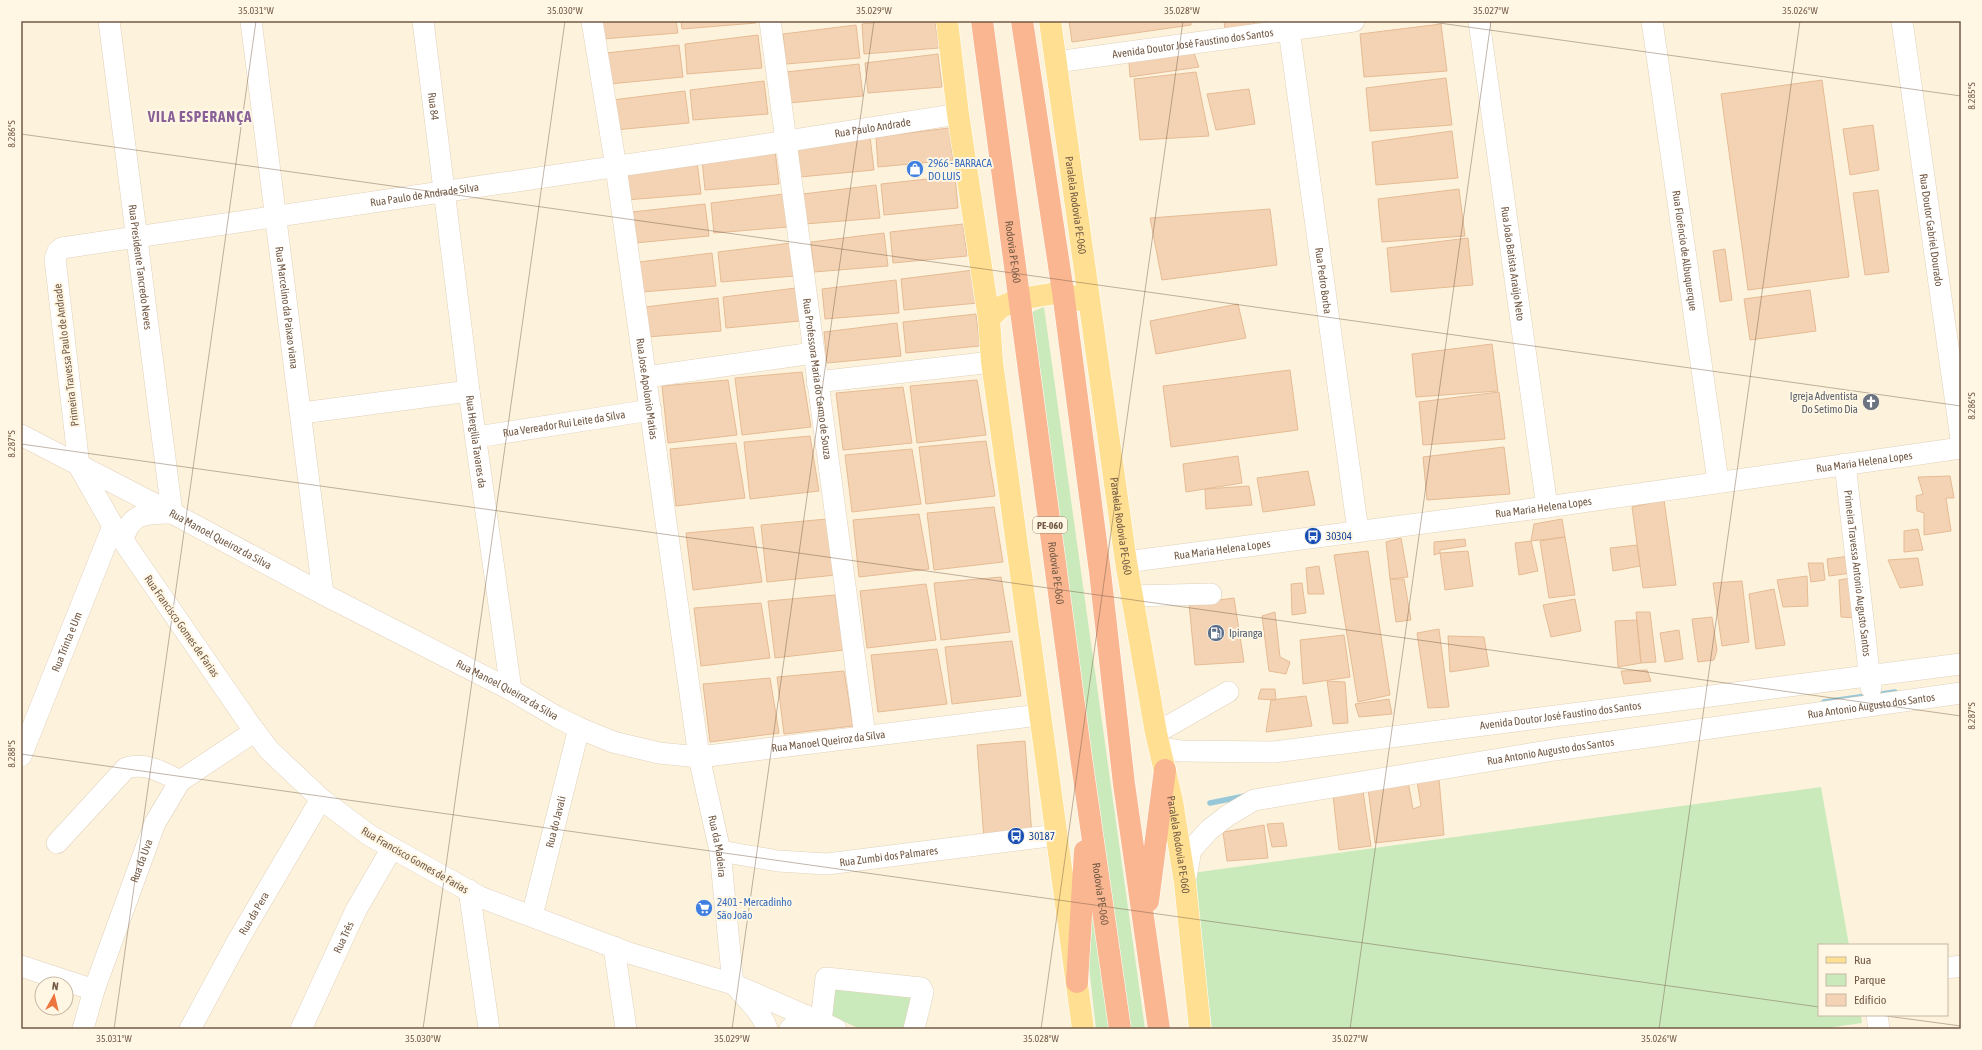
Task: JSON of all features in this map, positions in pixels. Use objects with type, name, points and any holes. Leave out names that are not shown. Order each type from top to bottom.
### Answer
[{"type":"highway","name":"Rodovia PE-060","points":[[982,21],[1088,806],[1120,1029]]},
{"type":"highway","points":[[1022,21],[1063,292],[1100,572],[1124,784],[1159,1029]]},
{"type":"highway","points":[[1144,926],[1165,770]]},
{"type":"highway","points":[[1077,982],[1088,806]]},
{"type":"main road","points":[[947,21],[958,114],[989,319],[992,362],[1083,1029]]},
{"type":"main road","name":"Paralela Rodovia PE-060","points":[[1050,21],[1131,596],[1165,770],[1185,883],[1200,1029]]},
{"type":"main road","points":[[989,319],[1001,307],[1020,299],[1063,292],[1078,298],[1091,307]]},
{"type":"street","name":"Rua Presidente Tancredo Neves","points":[[109,21],[172,513]]},
{"type":"street","name":"Rua Marcelino da Paixao viana","points":[[250,21],[302,414],[323,594]]},
{"type":"street","name":"Rua 84","points":[[423,21],[444,192]]},
{"type":"street","name":"Rua Jose Apolonio Matias","points":[[592,21],[616,167],[699,757]]},
{"type":"street","name":"Rua Professora Maria do Carmo de Souza","points":[[770,21],[788,141],[817,382],[865,736]]},
{"type":"street","name":"Avenida Doutor José Faustino dos Santos","points":[[1056,62],[1354,21]]},
{"type":"street","name":"Rua João Batista Araújo Neto","points":[[1479,21],[1547,507]]},
{"type":"street","name":"Rua Florêncio de Albuquerque","points":[[1652,21],[1718,481]]},
{"type":"street","name":"Rua Doutor Gabriel Dourado","points":[[1902,21],[1961,439]]},
{"type":"street","name":"Rua Pedro Borba","points":[[1289,30],[1358,531]]},
{"type":"street","name":"Rua Paulo Andrade","points":[[788,141],[958,114]]},
{"type":"street","name":"Rua Paulo de Andrade Silva","points":[[62,248],[788,141]]},
{"type":"street","name":"Rua Hergilia Tavares da","points":[[444,192],[469,391],[477,438],[511,690]]},
{"type":"street","name":"Primeira Travessa Paulo de Andrade","points":[[62,248],[56,254],[55,263],[79,466]]},
{"type":"street","points":[[646,377],[814,353]]},
{"type":"street","points":[[817,382],[992,362]]},
{"type":"street","points":[[302,414],[469,391]]},
{"type":"street","name":"Rua Vereador Rui Leite da Silva","points":[[477,438],[651,410]]},
{"type":"street","name":"Rua Manoel Queiroz da Silva","points":[[21,435],[172,513],[323,594],[511,690],[579,728],[613,742],[651,751],[699,757],[1039,715]]},
{"type":"street","name":"Rua Maria Helena Lopes","points":[[1126,562],[1547,507],[1718,481],[1961,448]]},
{"type":"street","name":"Primeira Travessa Antonio Augusto Santos","points":[[1845,464],[1871,690]]},
{"type":"street","name":"Rua Francisco Gomes de Farias","points":[[79,466],[118,534],[255,731],[274,755],[321,799],[369,835],[480,896],[614,947],[733,984],[821,1022]]},
{"type":"street","name":"Rua Trinta e Um","points":[[21,756],[118,534],[125,531],[133,521],[147,513],[172,513]]},
{"type":"street","points":[[1131,596],[1211,594]]},
{"type":"street","name":"Avenida Doutor José Faustino dos Santos","points":[[1158,740],[1181,751],[1274,752],[1871,690],[1961,664]]},
{"type":"street","name":"Rua Antonio Augusto dos Santos","points":[[1185,883],[1191,850],[1209,830],[1254,800],[1554,750],[1871,690],[1961,693]]},
{"type":"street","points":[[1158,740],[1228,692]]},
{"type":"street","name":"Rua do Javali","points":[[532,916],[579,728]]},
{"type":"street","name":"Rua da Uva","points":[[83,1029],[94,990],[155,823],[180,781],[255,731]]},
{"type":"street","name":"Rua da Madeira","points":[[699,757],[720,851],[733,984]]},
{"type":"street","points":[[58,843],[126,768],[137,764],[151,767],[180,781]]},
{"type":"street","name":"Rua da Pera","points":[[190,1029],[237,942],[321,799]]},
{"type":"street","name":"Rua Zumbi dos Palmares","points":[[720,851],[778,861],[828,864],[1057,835]]},
{"type":"street","name":"Rua Três","points":[[301,1029],[356,910],[392,848]]},
{"type":"street","points":[[469,890],[489,1029]]},
{"type":"street","points":[[614,947],[626,1029]]},
{"type":"street","points":[[21,966],[94,990]]},
{"type":"street","points":[[1948,968],[1961,966]]},
{"type":"street","points":[[790,1029],[821,1022],[826,978],[921,988],[923,992],[914,1029]]},
{"type":"street","points":[[733,984],[755,1007],[767,1029]]},
{"type":"street","points":[[1877,1016],[1879,1029]]},
{"type":"green space","points":[[1044,307],[1145,1029],[1128,1029],[1027,314]]},
{"type":"green space","points":[[1821,787],[1849,944],[1818,944],[1818,1016],[1861,1016],[1862,1023],[1820,1029],[1212,1029],[1192,873]]},
{"type":"green space","points":[[1090,890],[1109,1029],[1096,1029],[1082,904]]},
{"type":"green space","points":[[824,975],[930,982],[923,1029],[860,1029],[819,1010]]},
{"type":"building","points":[[602,21],[676,21],[678,33],[603,39]]},
{"type":"building","points":[[681,21],[756,21],[756,23],[682,29]]},
{"type":"building","points":[[889,21],[935,21],[939,48],[864,54],[862,24]]},
{"type":"building","points":[[1069,21],[1191,21],[1191,25],[1072,42]]},
{"type":"building","points":[[1224,21],[1254,21],[1255,27],[1225,29]]},
{"type":"building","points":[[1441,24],[1447,71],[1364,77],[1360,34]]},
{"type":"building","points":[[856,25],[860,58],[786,64],[783,34]]},
{"type":"building","points":[[758,35],[762,68],[687,74],[685,44]]},
{"type":"building","points":[[679,45],[683,77],[609,84],[606,53]]},
{"type":"building","points":[[1194,53],[1199,67],[1130,77],[1129,62]]},
{"type":"building","points":[[938,54],[942,87],[868,93],[865,63]]},
{"type":"building","points":[[859,64],[863,96],[789,103],[786,72]]},
{"type":"building","points":[[1196,72],[1209,136],[1140,140],[1134,79]]},
{"type":"building","points":[[1446,78],[1452,125],[1370,131],[1366,88]]},
{"type":"building","points":[[1822,80],[1849,277],[1748,290],[1721,94]]},
{"type":"building","points":[[764,81],[768,114],[693,120],[690,90]]},
{"type":"building","points":[[1249,89],[1255,124],[1216,130],[1207,94]]},
{"type":"building","points":[[685,91],[689,123],[615,130],[612,100]]},
{"type":"building","points":[[1873,125],[1879,170],[1850,175],[1843,129]]},
{"type":"building","points":[[949,128],[953,160],[878,167],[876,137]]},
{"type":"building","points":[[1452,131],[1458,178],[1376,185],[1372,142]]},
{"type":"building","points":[[870,137],[874,170],[800,177],[797,146]]},
{"type":"building","points":[[775,151],[779,184],[705,190],[702,160]]},
{"type":"building","points":[[697,161],[701,194],[626,200],[624,170]]},
{"type":"building","points":[[955,176],[958,208],[884,215],[881,184]]},
{"type":"building","points":[[876,185],[880,218],[805,224],[803,194]]},
{"type":"building","points":[[1459,189],[1465,236],[1382,242],[1378,199]]},
{"type":"building","points":[[1878,190],[1889,272],[1865,275],[1853,193]]},
{"type":"building","points":[[784,194],[788,227],[714,233],[711,203]]},
{"type":"building","points":[[705,204],[709,236],[635,243],[632,212]]},
{"type":"building","points":[[1270,209],[1277,265],[1162,280],[1150,218]]},
{"type":"building","points":[[963,224],[967,256],[893,263],[890,232]]},
{"type":"building","points":[[884,233],[888,266],[814,272],[811,242]]},
{"type":"building","points":[[1468,238],[1473,285],[1391,292],[1387,248]]},
{"type":"building","points":[[791,243],[795,276],[721,282],[718,252]]},
{"type":"building","points":[[1725,249],[1732,300],[1720,302],[1713,251]]},
{"type":"building","points":[[712,253],[716,286],[642,292],[639,262]]},
{"type":"building","points":[[974,270],[978,303],[904,310],[901,279]]},
{"type":"building","points":[[896,280],[899,313],[825,319],[822,289]]},
{"type":"building","points":[[796,288],[800,321],[726,328],[723,297]]},
{"type":"building","points":[[1810,290],[1816,331],[1750,340],[1744,299]]},
{"type":"building","points":[[718,298],[721,331],[647,337],[645,307]]},
{"type":"building","points":[[1238,304],[1246,338],[1156,354],[1150,321]]},
{"type":"building","points":[[976,314],[980,346],[906,353],[903,322]]},
{"type":"building","points":[[897,323],[901,356],[827,363],[824,332]]},
{"type":"building","points":[[1492,344],[1498,391],[1416,397],[1412,354]]},
{"type":"building","points":[[1290,370],[1298,430],[1171,447],[1163,386]]},
{"type":"building","points":[[802,372],[811,427],[742,435],[735,378]]},
{"type":"building","points":[[728,380],[737,435],[668,443],[662,386]]},
{"type":"building","points":[[977,380],[986,435],[917,443],[910,386]]},
{"type":"building","points":[[903,387],[912,443],[843,450],[836,393]]},
{"type":"building","points":[[1499,392],[1505,439],[1423,445],[1419,402]]},
{"type":"building","points":[[810,436],[819,491],[750,499],[744,442]]},
{"type":"building","points":[[986,441],[995,496],[926,504],[919,447]]},
{"type":"building","points":[[736,443],[745,498],[676,506],[670,449]]},
{"type":"building","points":[[1504,447],[1510,494],[1427,500],[1423,457]]},
{"type":"building","points":[[912,449],[921,504],[852,512],[845,455]]},
{"type":"building","points":[[1238,456],[1242,483],[1186,492],[1183,464]]},
{"type":"building","points":[[1308,471],[1315,505],[1263,512],[1257,478]]},
{"type":"building","points":[[1950,476],[1954,498],[1946,498],[1951,531],[1924,535],[1924,513],[1917,511],[1916,496],[1923,494],[1918,477]]},
{"type":"building","points":[[1249,486],[1252,505],[1206,509],[1205,489]]},
{"type":"building","points":[[1664,500],[1676,585],[1643,588],[1632,507]]},
{"type":"building","points":[[994,507],[1003,562],[934,570],[927,513]]},
{"type":"building","points":[[919,514],[929,569],[859,577],[853,520]]},
{"type":"building","points":[[827,519],[836,575],[767,582],[761,525]]},
{"type":"building","points":[[1562,519],[1565,537],[1531,541],[1534,524]]},
{"type":"building","points":[[753,527],[762,582],[693,590],[686,533]]},
{"type":"building","points":[[1918,529],[1923,550],[1904,552],[1904,531]]},
{"type":"building","points":[[1565,537],[1575,595],[1549,598],[1540,541]]},
{"type":"building","points":[[1401,538],[1408,577],[1390,579],[1386,542]]},
{"type":"building","points":[[1465,539],[1466,546],[1440,550],[1440,553],[1434,555],[1434,542]]},
{"type":"building","points":[[1531,541],[1538,571],[1519,575],[1515,543]]},
{"type":"building","points":[[1637,545],[1640,566],[1613,571],[1610,548]]},
{"type":"building","points":[[1368,551],[1390,695],[1358,702],[1334,555]]},
{"type":"building","points":[[1468,551],[1473,586],[1445,590],[1440,553]]},
{"type":"building","points":[[1850,556],[1852,573],[1829,576],[1827,559]]},
{"type":"building","points":[[1918,558],[1923,585],[1900,588],[1888,560]]},
{"type":"building","points":[[1808,563],[1823,563],[1825,580],[1811,582]]},
{"type":"building","points":[[1319,566],[1324,594],[1308,594],[1306,568]]},
{"type":"building","points":[[1807,576],[1808,606],[1783,607],[1777,580]]},
{"type":"building","points":[[1001,577],[1010,632],[941,640],[934,583]]},
{"type":"building","points":[[1851,578],[1856,618],[1841,617],[1839,580]]},
{"type":"building","points":[[1390,579],[1404,579],[1411,620],[1396,622]]},
{"type":"building","points":[[1742,581],[1749,642],[1722,646],[1713,583]]},
{"type":"building","points":[[1302,583],[1306,613],[1292,615],[1291,584]]},
{"type":"building","points":[[926,584],[936,640],[867,648],[860,591]]},
{"type":"building","points":[[1774,589],[1785,645],[1756,649],[1749,594]]},
{"type":"building","points":[[835,595],[844,650],[775,658],[768,601]]},
{"type":"building","name":"Ipiranga","points":[[1234,598],[1244,662],[1195,665],[1189,604]]},
{"type":"building","points":[[1575,599],[1581,631],[1551,637],[1543,605]]},
{"type":"building","points":[[761,603],[770,658],[701,666],[694,608]]},
{"type":"building","points":[[1275,612],[1280,657],[1290,662],[1286,674],[1269,671],[1262,616]]},
{"type":"building","points":[[1636,612],[1650,612],[1656,662],[1641,663]]},
{"type":"building","points":[[1712,617],[1717,650],[1714,660],[1698,662],[1692,619]]},
{"type":"building","points":[[1637,620],[1641,663],[1618,667],[1615,621]]},
{"type":"building","points":[[1439,629],[1449,707],[1428,708],[1417,633]]},
{"type":"building","points":[[1679,630],[1683,659],[1665,662],[1660,633]]},
{"type":"building","points":[[1344,635],[1350,677],[1303,684],[1300,640]]},
{"type":"building","points":[[1448,636],[1484,637],[1489,666],[1450,672]]},
{"type":"building","points":[[1012,641],[1021,696],[952,704],[945,647]]},
{"type":"building","points":[[937,649],[947,704],[878,712],[871,655]]},
{"type":"building","points":[[1647,670],[1651,681],[1624,684],[1621,671]]},
{"type":"building","points":[[844,671],[853,726],[784,734],[777,677]]},
{"type":"building","points":[[770,678],[779,733],[710,742],[703,684]]},
{"type":"building","points":[[1327,681],[1345,682],[1348,723],[1333,724]]},
{"type":"building","points":[[1261,689],[1275,689],[1276,700],[1258,699]]},
{"type":"building","points":[[1306,696],[1312,726],[1266,732],[1271,700]]},
{"type":"building","points":[[1389,699],[1392,714],[1359,717],[1355,704]]},
{"type":"building","points":[[1025,741],[1032,836],[984,840],[977,745]]},
{"type":"building","points":[[1439,779],[1444,835],[1375,843],[1368,788],[1408,781],[1413,809],[1421,806],[1417,781]]},
{"type":"building","points":[[1363,791],[1371,846],[1339,850],[1333,795]]},
{"type":"building","points":[[1283,823],[1287,846],[1272,847],[1267,824]]},
{"type":"building","points":[[1264,825],[1268,858],[1227,861],[1223,832]]},
{"type":"waterway","points":[[1824,702],[1895,692]]},
{"type":"waterway","points":[[1210,803],[1245,796]]},
{"type":"place","name":"2966 - BARRACA DO LUIS","points":[[915,169]]},
{"type":"place","name":"Igreja Adventista Do Setimo Dia","points":[[1871,402]]},
{"type":"place","name":"30304","points":[[1313,536]]},
{"type":"place","name":"Ipiranga","points":[[1216,633]]},
{"type":"place","name":"30187","points":[[1016,836]]},
{"type":"place","name":"2401 - Mercadinho São João","points":[[704,908]]},
{"type":"district","name":"VILA ESPERANÇA","points":[[200,116]]}]
